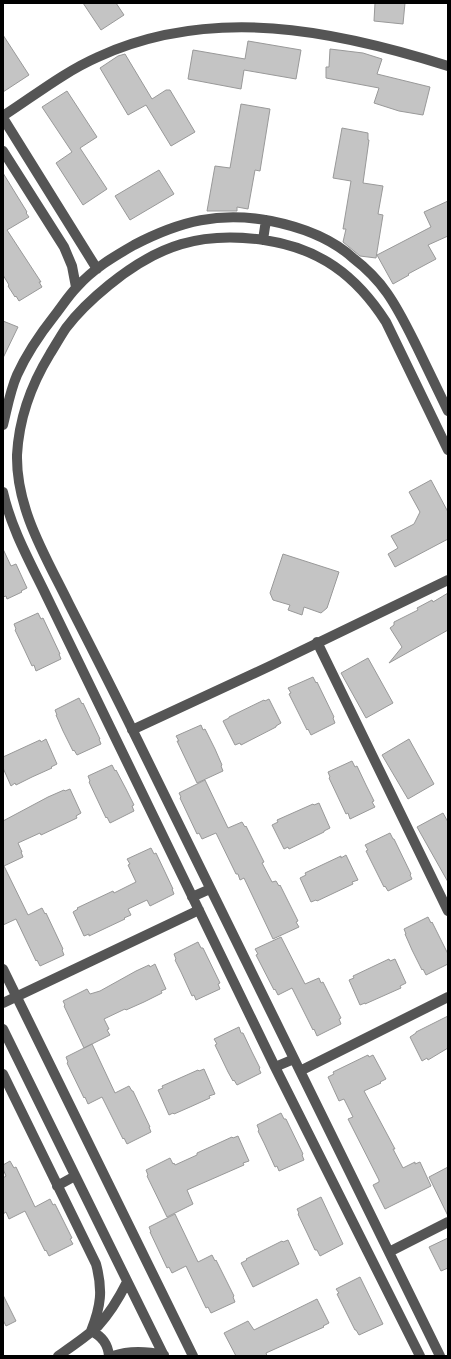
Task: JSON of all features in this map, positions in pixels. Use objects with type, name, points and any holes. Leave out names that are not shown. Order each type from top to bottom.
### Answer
[{"type":"street","points":[[96,269],[3,117],[72,71],[98,57],[157,37],[212,28],[268,27],[311,32],[360,41],[448,66]]},
{"type":"street","points":[[3,151],[64,247],[72,266],[76,288]]},
{"type":"street","points":[[3,425],[12,390],[24,360],[45,328],[76,288],[96,269],[112,257],[171,228],[186,223],[207,219],[234,217],[266,220],[286,224],[310,232],[332,243],[352,257],[371,274],[387,292],[400,313],[448,411]]},
{"type":"street","points":[[264,240],[266,220]]},
{"type":"street","points":[[58,238],[72,229]]},
{"type":"street","points":[[440,1356],[32,529],[22,496],[17,453],[23,416],[35,382],[43,366],[66,329],[78,314],[104,289],[149,257],[179,245],[211,238],[243,237],[282,242],[303,249],[323,258],[342,271],[359,286],[374,303],[386,322],[448,450]]},
{"type":"street","points":[[3,492],[14,526],[46,595],[275,1067],[420,1356]]},
{"type":"street","points":[[132,730],[270,666],[448,580]]},
{"type":"street","points":[[46,595],[62,589]]},
{"type":"street","points":[[317,642],[448,911]]},
{"type":"street","points":[[192,897],[210,889]]},
{"type":"street","points":[[3,1003],[199,910]]},
{"type":"street","points":[[3,969],[193,1356]]},
{"type":"street","points":[[300,1071],[448,997]]},
{"type":"street","points":[[3,1029],[164,1356]]},
{"type":"street","points":[[275,1067],[294,1059]]},
{"type":"street","points":[[3,1074],[57,1186],[91,1252],[99,1276],[101,1288],[100,1306],[91,1331]]},
{"type":"street","points":[[57,1186],[75,1176]]},
{"type":"street","points":[[389,1252],[448,1222]]},
{"type":"street","points":[[58,1356],[97,1326],[111,1310],[127,1282]]},
{"type":"street","points":[[91,1331],[102,1338],[106,1344],[109,1356]]},
{"type":"street","points":[[113,1356],[138,1351],[164,1356]]},
{"type":"building","points":[[83,3],[116,3],[124,15],[101,30]]},
{"type":"building","points":[[375,3],[405,3],[403,24],[374,21]]},
{"type":"building","points":[[3,35],[29,75],[3,92]]},
{"type":"building","points":[[248,41],[301,50],[296,79],[244,70],[241,89],[188,79],[193,50],[245,59]]},
{"type":"building","points":[[330,49],[363,53],[382,59],[377,74],[430,87],[423,115],[399,111],[374,103],[379,88],[326,78],[326,67],[329,67]]},
{"type":"building","points":[[125,54],[152,99],[166,90],[170,90],[195,132],[171,146],[146,105],[128,115],[100,68],[118,56]]},
{"type":"building","points":[[67,91],[97,137],[80,148],[107,189],[83,205],[56,163],[72,152],[42,107]]},
{"type":"building","points":[[241,104],[270,109],[260,171],[255,170],[248,209],[237,207],[237,211],[207,211],[215,166],[230,168]]},
{"type":"building","points":[[342,128],[368,133],[369,140],[363,183],[383,186],[378,214],[383,215],[376,258],[360,256],[343,242],[346,229],[343,229],[351,181],[333,178]]},
{"type":"building","points":[[159,170],[174,194],[130,220],[115,196]]},
{"type":"building","points":[[3,173],[29,217],[7,230],[41,282],[39,282],[42,287],[19,301],[8,286],[9,285],[3,275]]},
{"type":"building","points":[[448,201],[448,236],[428,245],[436,259],[393,284],[377,255],[431,227],[424,212]]},
{"type":"building","points":[[3,321],[18,327],[3,358]]},
{"type":"building","points":[[431,480],[448,512],[448,539],[395,567],[388,554],[398,548],[391,536],[414,524],[420,512],[409,492]]},
{"type":"building","points":[[3,549],[11,566],[16,564],[27,588],[7,599],[6,596],[3,597]]},
{"type":"building","points":[[283,554],[339,572],[327,608],[321,613],[304,607],[302,615],[288,610],[290,605],[273,600],[270,593]]},
{"type":"building","points":[[448,593],[448,630],[389,663],[402,647],[390,628],[394,625],[394,622],[418,610],[417,608],[432,600],[433,602]]},
{"type":"building","points":[[38,613],[41,619],[43,618],[61,659],[36,671],[34,665],[32,666],[15,630],[14,624]]},
{"type":"building","points":[[368,658],[393,703],[366,718],[341,673]]},
{"type":"building","points":[[313,677],[316,683],[317,682],[334,717],[335,723],[311,735],[289,694],[291,693],[288,688]]},
{"type":"building","points":[[79,698],[82,704],[83,703],[101,744],[77,755],[74,750],[73,751],[63,731],[55,710]]},
{"type":"building","points":[[269,699],[281,723],[241,745],[240,743],[235,745],[223,721],[264,700]]},
{"type":"building","points":[[201,725],[203,730],[205,729],[215,749],[223,771],[197,783],[176,736]]},
{"type":"building","points":[[46,739],[57,764],[51,767],[52,768],[11,786],[3,768],[3,757],[40,740],[41,742]]},
{"type":"building","points":[[409,739],[434,784],[408,799],[382,755]]},
{"type":"building","points":[[352,761],[355,767],[357,766],[374,801],[372,802],[375,807],[350,819],[348,813],[346,814],[329,778],[328,772]]},
{"type":"building","points":[[112,765],[134,805],[132,806],[134,811],[110,823],[107,817],[106,818],[89,782],[88,776]]},
{"type":"building","points":[[205,780],[228,828],[242,822],[245,827],[246,826],[264,862],[262,863],[272,882],[276,881],[279,886],[280,885],[298,921],[296,922],[299,927],[273,939],[244,878],[240,880],[238,874],[236,874],[216,833],[202,839],[199,833],[197,834],[179,793]]},
{"type":"building","points":[[70,789],[81,813],[76,816],[77,818],[41,835],[40,833],[18,843],[23,857],[4,866],[28,915],[42,908],[45,914],[46,913],[63,949],[64,955],[40,966],[37,960],[36,961],[16,919],[3,925],[3,821],[48,797]]},
{"type":"building","points":[[319,803],[330,828],[289,849],[288,847],[284,849],[272,825],[278,822],[277,820],[313,804]]},
{"type":"building","points":[[443,813],[448,822],[448,882],[417,827]]},
{"type":"building","points":[[390,833],[411,874],[412,879],[388,891],[385,886],[384,887],[366,851],[368,850],[365,845]]},
{"type":"building","points":[[151,848],[154,854],[156,853],[174,894],[150,906],[147,900],[128,909],[131,915],[124,918],[125,919],[89,936],[89,934],[84,936],[73,912],[78,909],[77,908],[136,882],[128,865],[130,864],[127,859]]},
{"type":"building","points":[[346,855],[358,880],[352,882],[353,884],[317,901],[311,902],[300,878],[306,875],[305,873]]},
{"type":"building","points":[[428,917],[448,954],[448,964],[426,975],[412,950],[404,929]]},
{"type":"building","points":[[281,937],[305,984],[319,978],[321,983],[323,982],[341,1018],[339,1019],[341,1024],[317,1036],[292,988],[278,995],[275,989],[274,990],[256,955],[258,954],[255,949]]},
{"type":"building","points":[[198,942],[201,948],[203,948],[220,983],[218,984],[220,989],[196,1000],[194,995],[192,996],[175,960],[174,954]]},
{"type":"building","points":[[389,959],[390,961],[395,959],[406,983],[400,986],[401,988],[360,1005],[349,980],[354,978],[353,976]]},
{"type":"building","points":[[155,964],[166,989],[161,991],[162,993],[144,1002],[104,1019],[110,1035],[84,1048],[63,1001],[87,989],[90,994],[100,991],[136,971]]},
{"type":"building","points":[[448,1016],[448,1048],[428,1060],[427,1058],[422,1061],[410,1037],[416,1032]]},
{"type":"building","points":[[239,1027],[260,1068],[261,1073],[237,1085],[228,1072],[215,1045],[217,1044],[214,1039]]},
{"type":"building","points":[[92,1044],[115,1093],[129,1086],[133,1091],[150,1127],[151,1132],[127,1144],[102,1097],[88,1104],[67,1063],[66,1057]]},
{"type":"building","points":[[368,1055],[369,1057],[373,1055],[386,1079],[364,1091],[395,1149],[393,1149],[403,1168],[415,1162],[415,1164],[420,1162],[431,1186],[385,1209],[373,1185],[379,1182],[379,1180],[348,1119],[353,1117],[344,1099],[339,1101],[328,1077],[334,1074],[333,1072]]},
{"type":"building","points":[[204,1069],[215,1094],[209,1096],[210,1098],[169,1115],[158,1090],[163,1088],[162,1086],[198,1070]]},
{"type":"building","points":[[281,1113],[284,1119],[286,1119],[303,1154],[304,1160],[279,1171],[277,1166],[275,1167],[258,1131],[257,1125]]},
{"type":"building","points":[[238,1136],[249,1161],[243,1163],[244,1165],[187,1190],[193,1204],[167,1217],[147,1176],[146,1170],[170,1158],[175,1165],[197,1155],[197,1153],[232,1137]]},
{"type":"building","points":[[10,1161],[14,1168],[16,1167],[35,1207],[50,1199],[53,1205],[55,1204],[72,1238],[70,1239],[73,1244],[49,1256],[25,1211],[9,1219],[6,1212],[3,1214],[3,1178],[6,1176],[3,1165]]},
{"type":"building","points":[[448,1167],[448,1216],[429,1177]]},
{"type":"building","points":[[321,1197],[343,1244],[320,1256],[317,1250],[315,1250],[297,1209]]},
{"type":"building","points":[[175,1214],[198,1262],[212,1255],[234,1296],[235,1302],[211,1313],[208,1307],[206,1308],[186,1266],[172,1273],[169,1267],[167,1268],[149,1227]]},
{"type":"building","points":[[448,1238],[448,1268],[441,1271],[429,1247]]},
{"type":"building","points":[[288,1240],[299,1264],[253,1287],[241,1263],[282,1241]]},
{"type":"building","points":[[360,1277],[383,1324],[359,1335],[337,1294],[339,1293],[336,1289]]},
{"type":"building","points":[[3,1295],[16,1321],[6,1326],[3,1320]]},
{"type":"building","points":[[317,1299],[329,1323],[323,1326],[324,1327],[266,1353],[267,1356],[236,1356],[224,1333],[248,1321],[254,1330]]}]
